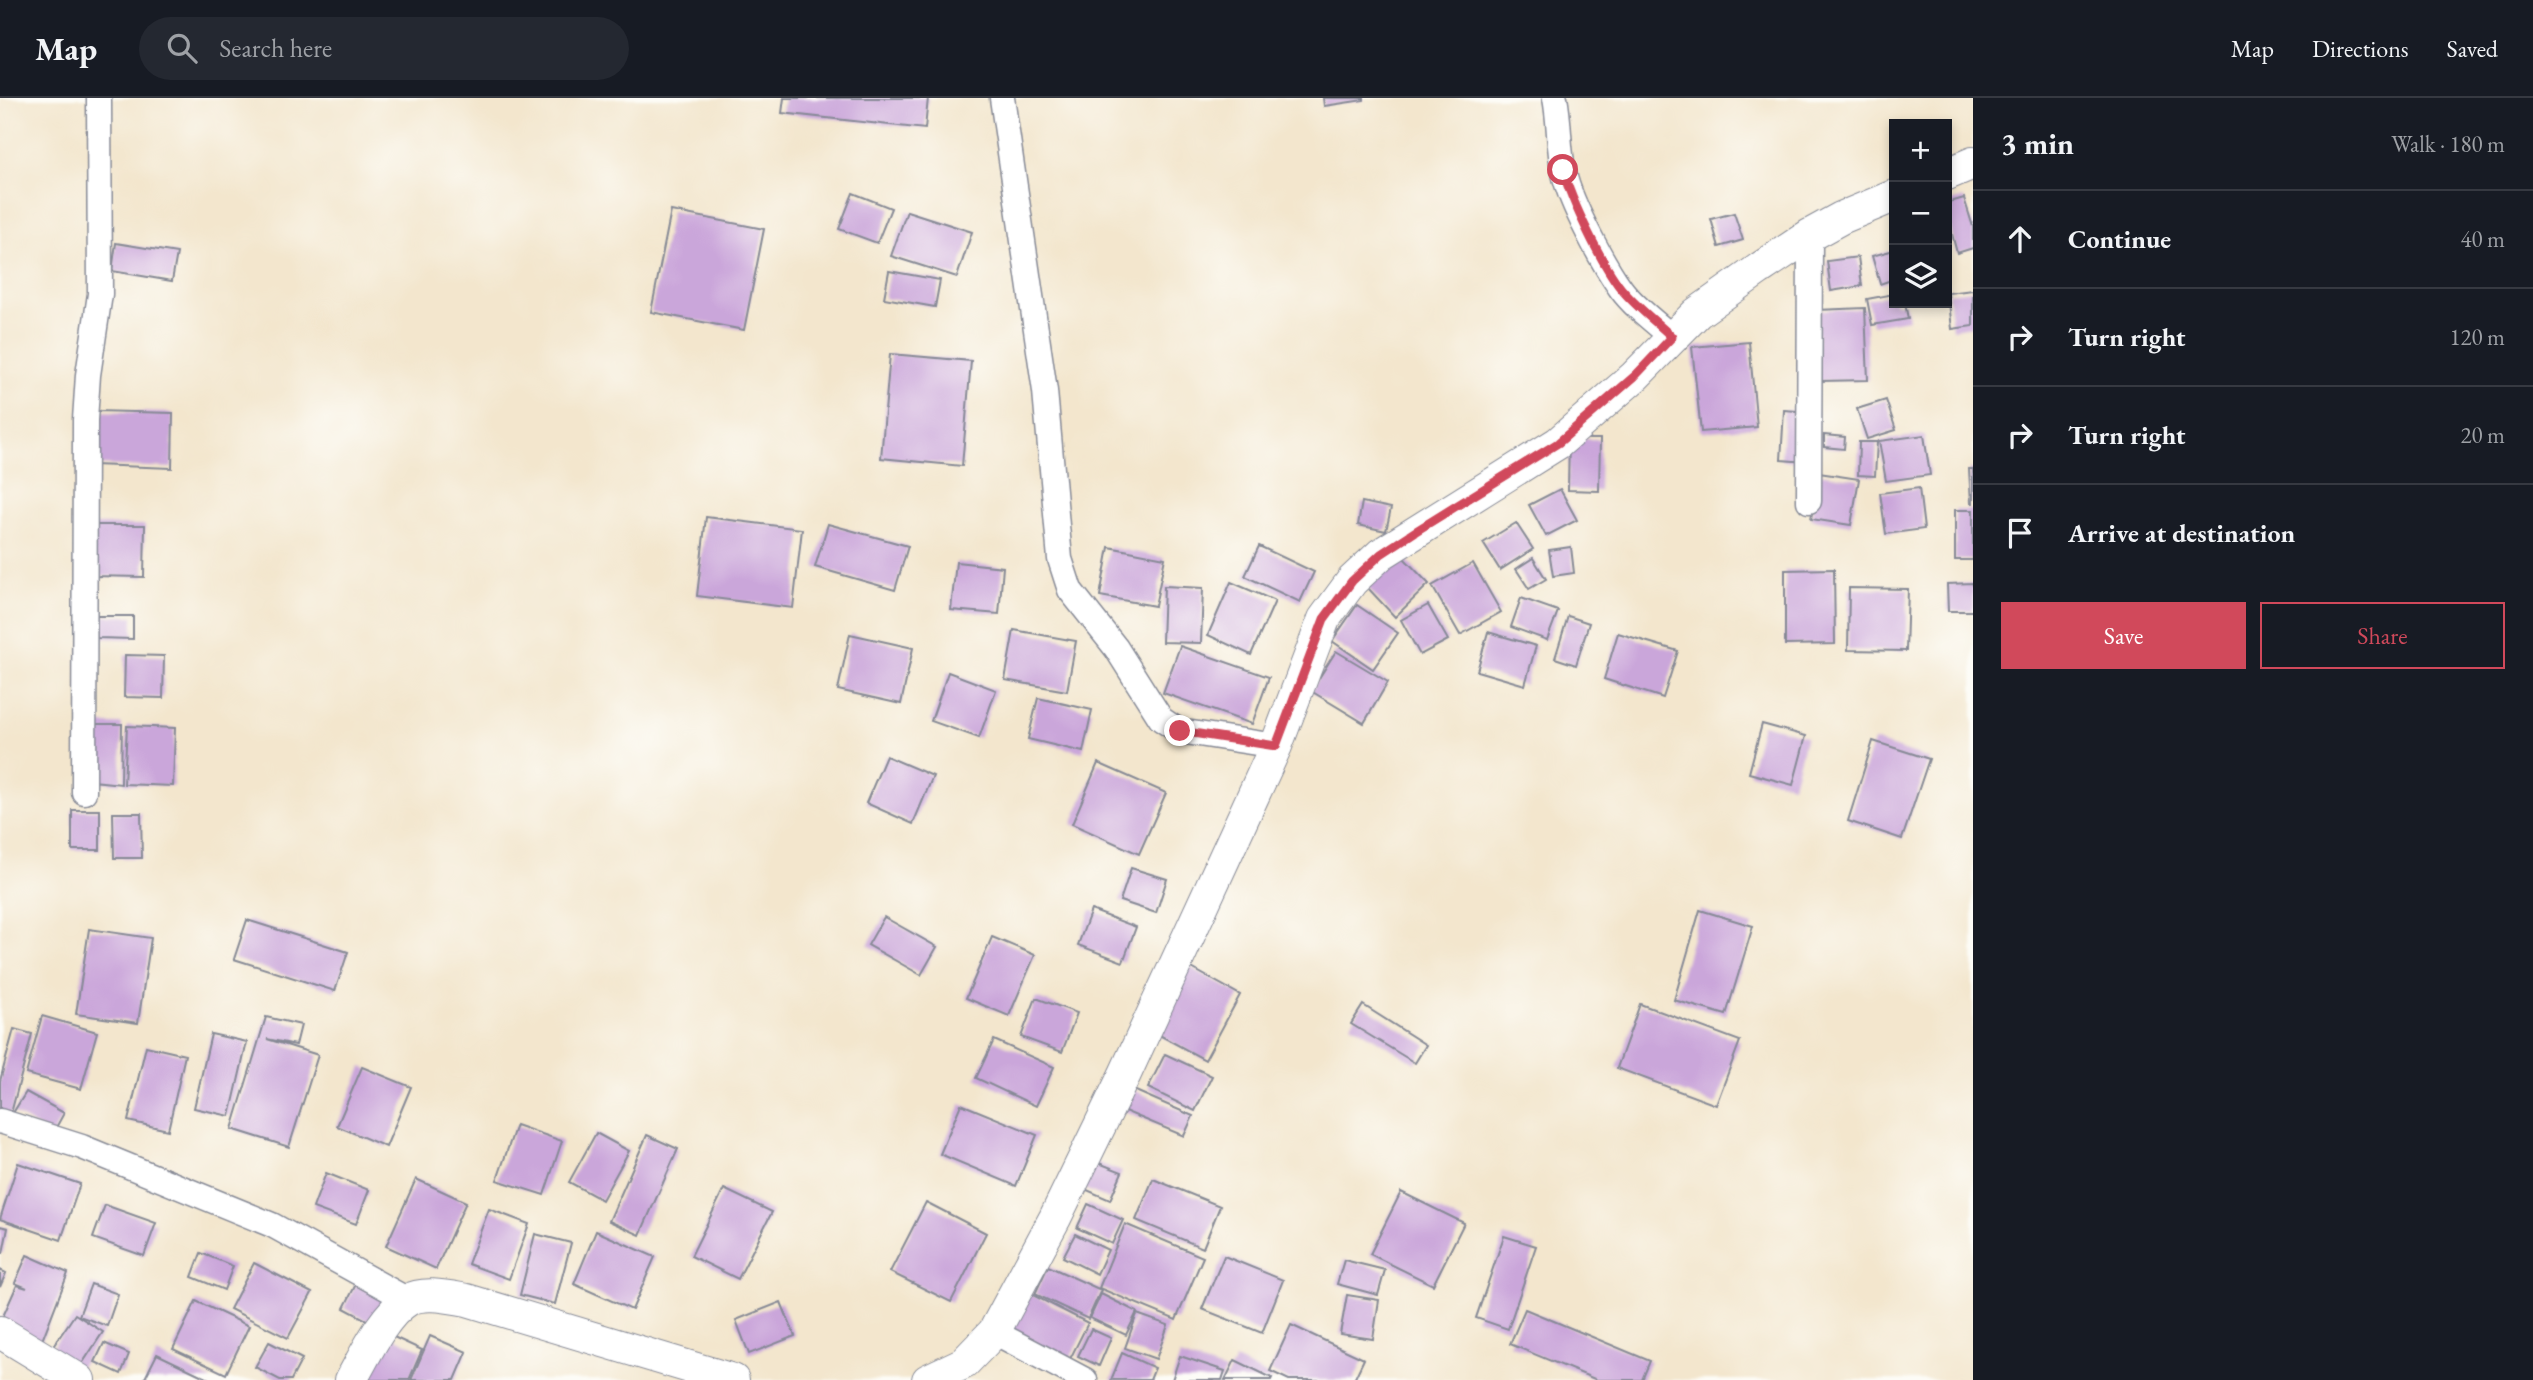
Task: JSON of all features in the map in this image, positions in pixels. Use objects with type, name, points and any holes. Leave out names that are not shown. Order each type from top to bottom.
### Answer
[{"type":"street","points":[[85,792],[85,420],[88,375],[100,294],[99,98]]},
{"type":"street","points":[[1002,98],[1045,391],[1060,559],[1070,590],[1116,648],[1161,719],[1171,727],[1189,733],[1276,746]]},
{"type":"street","points":[[1555,98],[1563,170],[1575,205],[1622,290],[1672,337]]},
{"type":"street","points":[[1952,172],[1973,163]]},
{"type":"street","points":[[928,1380],[964,1363],[994,1332],[1055,1218],[1125,1074],[1276,746],[1324,619],[1352,581],[1381,554],[1558,443],[1635,376],[1697,313],[1810,235],[1841,218],[1889,198]]},
{"type":"street","points":[[1810,235],[1810,502]]},
{"type":"street","points":[[0,1121],[82,1147],[272,1225],[408,1300],[440,1296],[467,1300],[733,1380]]},
{"type":"street","points":[[351,1380],[382,1325],[408,1300]]},
{"type":"street","points":[[0,1332],[79,1380]]},
{"type":"street","points":[[994,1332],[1085,1380]]},
{"type":"building","points":[[784,98],[928,98],[925,129],[782,113]]},
{"type":"building","points":[[1323,98],[1364,98],[1364,100],[1324,106]]},
{"type":"building","points":[[853,193],[891,208],[877,243],[839,229]]},
{"type":"building","points":[[1964,198],[1973,227],[1973,248],[1957,253],[1952,234],[1952,202]]},
{"type":"building","points":[[671,211],[764,229],[744,330],[651,312]]},
{"type":"building","points":[[907,211],[972,232],[957,277],[891,256]]},
{"type":"building","points":[[1734,213],[1743,240],[1719,247],[1711,219]]},
{"type":"building","points":[[116,243],[177,253],[172,281],[112,271]]},
{"type":"building","points":[[1889,251],[1889,281],[1880,284],[1872,256]]},
{"type":"building","points":[[1858,257],[1862,286],[1831,291],[1827,261]]},
{"type":"building","points":[[889,271],[940,280],[935,307],[884,298]]},
{"type":"building","points":[[1973,290],[1973,326],[1952,329],[1950,308],[1952,308],[1952,293]]},
{"type":"building","points":[[1889,295],[1889,308],[1906,308],[1908,319],[1872,325],[1867,299]]},
{"type":"building","points":[[1865,308],[1868,380],[1819,381],[1817,310]]},
{"type":"building","points":[[1749,342],[1757,427],[1701,432],[1692,347]]},
{"type":"building","points":[[890,354],[971,361],[962,466],[881,458]]},
{"type":"building","points":[[1886,400],[1896,430],[1867,439],[1857,409]]},
{"type":"building","points":[[1784,410],[1810,412],[1807,462],[1781,460]]},
{"type":"building","points":[[95,411],[173,413],[172,468],[93,465]]},
{"type":"building","points":[[1824,435],[1845,437],[1844,449],[1824,447]]},
{"type":"building","points":[[1924,435],[1930,475],[1886,481],[1879,441]]},
{"type":"building","points":[[1569,439],[1600,439],[1599,491],[1568,490]]},
{"type":"building","points":[[1859,442],[1877,442],[1875,476],[1858,475]]},
{"type":"building","points":[[1969,469],[1973,469],[1973,503],[1971,503]]},
{"type":"building","points":[[1819,473],[1859,479],[1851,525],[1811,519]]},
{"type":"building","points":[[1919,488],[1924,529],[1886,534],[1880,493]]},
{"type":"building","points":[[1560,489],[1577,520],[1546,536],[1529,505]]},
{"type":"building","points":[[1362,502],[1391,508],[1386,531],[1358,525]]},
{"type":"building","points":[[1955,510],[1973,510],[1973,560],[1955,560]]},
{"type":"building","points":[[706,517],[802,529],[793,608],[697,596]]},
{"type":"building","points":[[1516,523],[1533,549],[1500,570],[1483,543]]},
{"type":"building","points":[[828,524],[908,546],[895,590],[815,567]]},
{"type":"building","points":[[91,525],[145,525],[144,577],[91,576]]},
{"type":"building","points":[[1259,546],[1314,572],[1300,602],[1245,576]]},
{"type":"building","points":[[1109,547],[1165,558],[1155,606],[1100,596]]},
{"type":"building","points":[[1571,547],[1574,573],[1553,576],[1549,550]]},
{"type":"building","points":[[1401,555],[1429,584],[1395,617],[1367,587]]},
{"type":"building","points":[[1533,558],[1546,579],[1529,589],[1516,569]]},
{"type":"building","points":[[956,562],[1003,567],[999,614],[951,610]]},
{"type":"building","points":[[1473,563],[1501,612],[1460,635],[1432,586]]},
{"type":"building","points":[[1834,569],[1835,644],[1785,645],[1785,570]]},
{"type":"building","points":[[1231,582],[1275,601],[1251,655],[1208,635]]},
{"type":"building","points":[[1973,583],[1973,611],[1948,611],[1947,584]]},
{"type":"building","points":[[1164,586],[1203,588],[1201,643],[1162,642]]},
{"type":"building","points":[[1849,588],[1908,589],[1906,651],[1848,650]]},
{"type":"building","points":[[1521,598],[1558,611],[1547,640],[1511,627]]},
{"type":"building","points":[[1357,605],[1398,633],[1373,669],[1332,641]]},
{"type":"building","points":[[1428,605],[1448,640],[1420,655],[1401,620]]},
{"type":"building","points":[[97,616],[133,616],[133,639],[97,638]]},
{"type":"building","points":[[1568,616],[1589,623],[1576,665],[1555,658]]},
{"type":"building","points":[[1014,630],[1076,641],[1067,691],[1005,680]]},
{"type":"building","points":[[1488,632],[1536,646],[1525,685],[1477,671]]},
{"type":"building","points":[[1618,633],[1678,651],[1663,698],[1604,679]]},
{"type":"building","points":[[850,634],[913,648],[901,704],[838,690]]},
{"type":"building","points":[[1180,646],[1269,677],[1252,724],[1163,693]]},
{"type":"building","points":[[1336,651],[1388,682],[1364,723],[1311,691]]},
{"type":"building","points":[[125,655],[164,656],[163,698],[124,697]]},
{"type":"building","points":[[948,672],[996,690],[979,738],[931,721]]},
{"type":"building","points":[[1038,698],[1092,710],[1083,752],[1028,739]]},
{"type":"building","points":[[94,724],[122,724],[121,784],[93,781]]},
{"type":"building","points":[[1762,724],[1806,736],[1793,785],[1749,773]]},
{"type":"building","points":[[127,726],[175,728],[173,786],[124,784]]},
{"type":"building","points":[[1873,741],[1929,759],[1902,839],[1848,821]]},
{"type":"building","points":[[886,756],[933,776],[913,824],[866,803]]},
{"type":"building","points":[[1098,763],[1166,793],[1139,854],[1072,824]]},
{"type":"building","points":[[72,810],[100,810],[100,850],[72,850]]},
{"type":"building","points":[[113,813],[141,813],[142,858],[114,858]]},
{"type":"building","points":[[1131,868],[1167,879],[1156,913],[1120,901]]},
{"type":"building","points":[[1091,910],[1136,927],[1123,962],[1078,945]]},
{"type":"building","points":[[1700,910],[1753,926],[1726,1015],[1674,1000]]},
{"type":"building","points":[[884,917],[937,947],[921,975],[868,945]]},
{"type":"building","points":[[247,920],[348,952],[335,991],[234,959]]},
{"type":"building","points":[[89,929],[151,938],[138,1023],[76,1014]]},
{"type":"building","points":[[992,937],[1035,955],[1009,1016],[966,998]]},
{"type":"building","points":[[1188,966],[1240,995],[1205,1060],[1152,1031]]},
{"type":"building","points":[[1036,998],[1077,1013],[1062,1052],[1021,1037]]},
{"type":"building","points":[[1640,1004],[1740,1041],[1716,1105],[1617,1068]]},
{"type":"building","points":[[1363,1005],[1426,1045],[1415,1063],[1351,1024]]},
{"type":"building","points":[[42,1016],[97,1032],[81,1089],[26,1074]]},
{"type":"building","points":[[266,1017],[301,1025],[296,1045],[267,1039],[318,1055],[289,1147],[232,1129]]},
{"type":"building","points":[[14,1029],[32,1034],[10,1117],[0,1115],[0,1081]]},
{"type":"building","points":[[211,1034],[247,1042],[230,1116],[194,1108]]},
{"type":"building","points":[[994,1040],[1054,1067],[1036,1106],[976,1078]]},
{"type":"building","points":[[146,1046],[185,1055],[168,1130],[128,1121]]},
{"type":"building","points":[[1165,1054],[1212,1076],[1195,1111],[1148,1088]]},
{"type":"building","points":[[362,1067],[411,1087],[386,1147],[337,1126]]},
{"type":"building","points":[[1131,1089],[1193,1116],[1184,1136],[1122,1110]]},
{"type":"building","points":[[26,1092],[64,1113],[52,1135],[13,1113]]},
{"type":"building","points":[[961,1104],[1037,1135],[1016,1186],[940,1154]]},
{"type":"building","points":[[516,1125],[562,1141],[544,1195],[497,1180]]},
{"type":"building","points":[[596,1133],[629,1151],[602,1200],[569,1182]]},
{"type":"building","points":[[647,1135],[678,1149],[640,1235],[609,1221]]},
{"type":"building","points":[[1091,1160],[1122,1172],[1110,1200],[1080,1187]]},
{"type":"building","points":[[18,1163],[80,1184],[61,1240],[0,1219]]},
{"type":"building","points":[[326,1173],[369,1190],[356,1224],[313,1208]]},
{"type":"building","points":[[416,1179],[466,1202],[436,1269],[386,1246]]},
{"type":"building","points":[[1153,1179],[1220,1206],[1203,1248],[1136,1220]]},
{"type":"building","points":[[724,1189],[772,1212],[738,1279],[691,1256]]},
{"type":"building","points":[[1401,1192],[1464,1223],[1433,1285],[1370,1254]]},
{"type":"building","points":[[926,1202],[986,1233],[951,1302],[890,1272]]},
{"type":"building","points":[[1088,1204],[1123,1220],[1112,1244],[1077,1228]]},
{"type":"building","points":[[105,1205],[156,1223],[144,1256],[93,1238]]},
{"type":"building","points":[[489,1209],[529,1224],[509,1279],[468,1264]]},
{"type":"building","points":[[1125,1224],[1203,1257],[1176,1320],[1099,1288]]},
{"type":"building","points":[[0,1226],[8,1228],[3,1253],[0,1253]]},
{"type":"building","points":[[596,1231],[655,1257],[632,1310],[574,1284]]},
{"type":"building","points":[[535,1234],[571,1243],[555,1304],[520,1295]]},
{"type":"building","points":[[1075,1234],[1108,1250],[1097,1274],[1063,1257]]},
{"type":"building","points":[[1504,1236],[1536,1246],[1508,1329],[1476,1318]]},
{"type":"building","points":[[201,1253],[233,1266],[224,1290],[192,1277]]},
{"type":"building","points":[[27,1255],[68,1273],[41,1343],[0,1323],[17,1285],[27,1288],[15,1283]]},
{"type":"building","points":[[1224,1256],[1283,1280],[1262,1333],[1202,1309]]},
{"type":"building","points":[[1344,1260],[1385,1270],[1378,1295],[1337,1284]]},
{"type":"building","points":[[254,1263],[312,1293],[288,1338],[230,1309]]},
{"type":"building","points":[[1048,1266],[1101,1290],[1088,1319],[1035,1294]]},
{"type":"building","points":[[0,1270],[6,1273],[0,1287]]},
{"type":"building","points":[[91,1284],[118,1294],[107,1326],[79,1316]]},
{"type":"building","points":[[356,1284],[386,1299],[374,1324],[344,1308]]},
{"type":"building","points":[[1025,1291],[1088,1323],[1067,1365],[1004,1333]]},
{"type":"building","points":[[1101,1294],[1137,1312],[1126,1335],[1090,1318]]},
{"type":"building","points":[[1347,1295],[1379,1300],[1373,1339],[1340,1334]]},
{"type":"building","points":[[196,1301],[249,1326],[226,1374],[173,1349]]},
{"type":"building","points":[[781,1302],[795,1336],[749,1354],[736,1320]]},
{"type":"building","points":[[1525,1309],[1650,1361],[1642,1380],[1597,1380],[1510,1344]]},
{"type":"building","points":[[75,1314],[103,1332],[78,1370],[50,1351]]},
{"type":"building","points":[[1137,1314],[1168,1325],[1156,1359],[1125,1348]]},
{"type":"building","points":[[1291,1325],[1364,1359],[1354,1380],[1289,1380],[1270,1371]]},
{"type":"building","points":[[1091,1329],[1111,1338],[1099,1366],[1078,1356]]},
{"type":"building","points":[[385,1333],[422,1350],[409,1380],[363,1380]]},
{"type":"building","points":[[430,1336],[467,1352],[455,1380],[411,1380]]},
{"type":"building","points":[[269,1342],[302,1359],[291,1380],[280,1380],[255,1367]]},
{"type":"building","points":[[104,1343],[129,1354],[121,1374],[95,1362]]},
{"type":"building","points":[[1122,1353],[1155,1368],[1150,1380],[1111,1380]]},
{"type":"building","points":[[157,1354],[211,1380],[144,1380]]},
{"type":"building","points":[[1180,1356],[1225,1371],[1222,1380],[1172,1380]]},
{"type":"building","points":[[1235,1360],[1272,1378],[1271,1380],[1225,1380]]},
{"type":"route","points":[[1180,731],[1276,746],[1324,619],[1352,581],[1381,554],[1558,443],[1635,376],[1672,337],[1622,290],[1604,262],[1575,205],[1563,170]]}]
